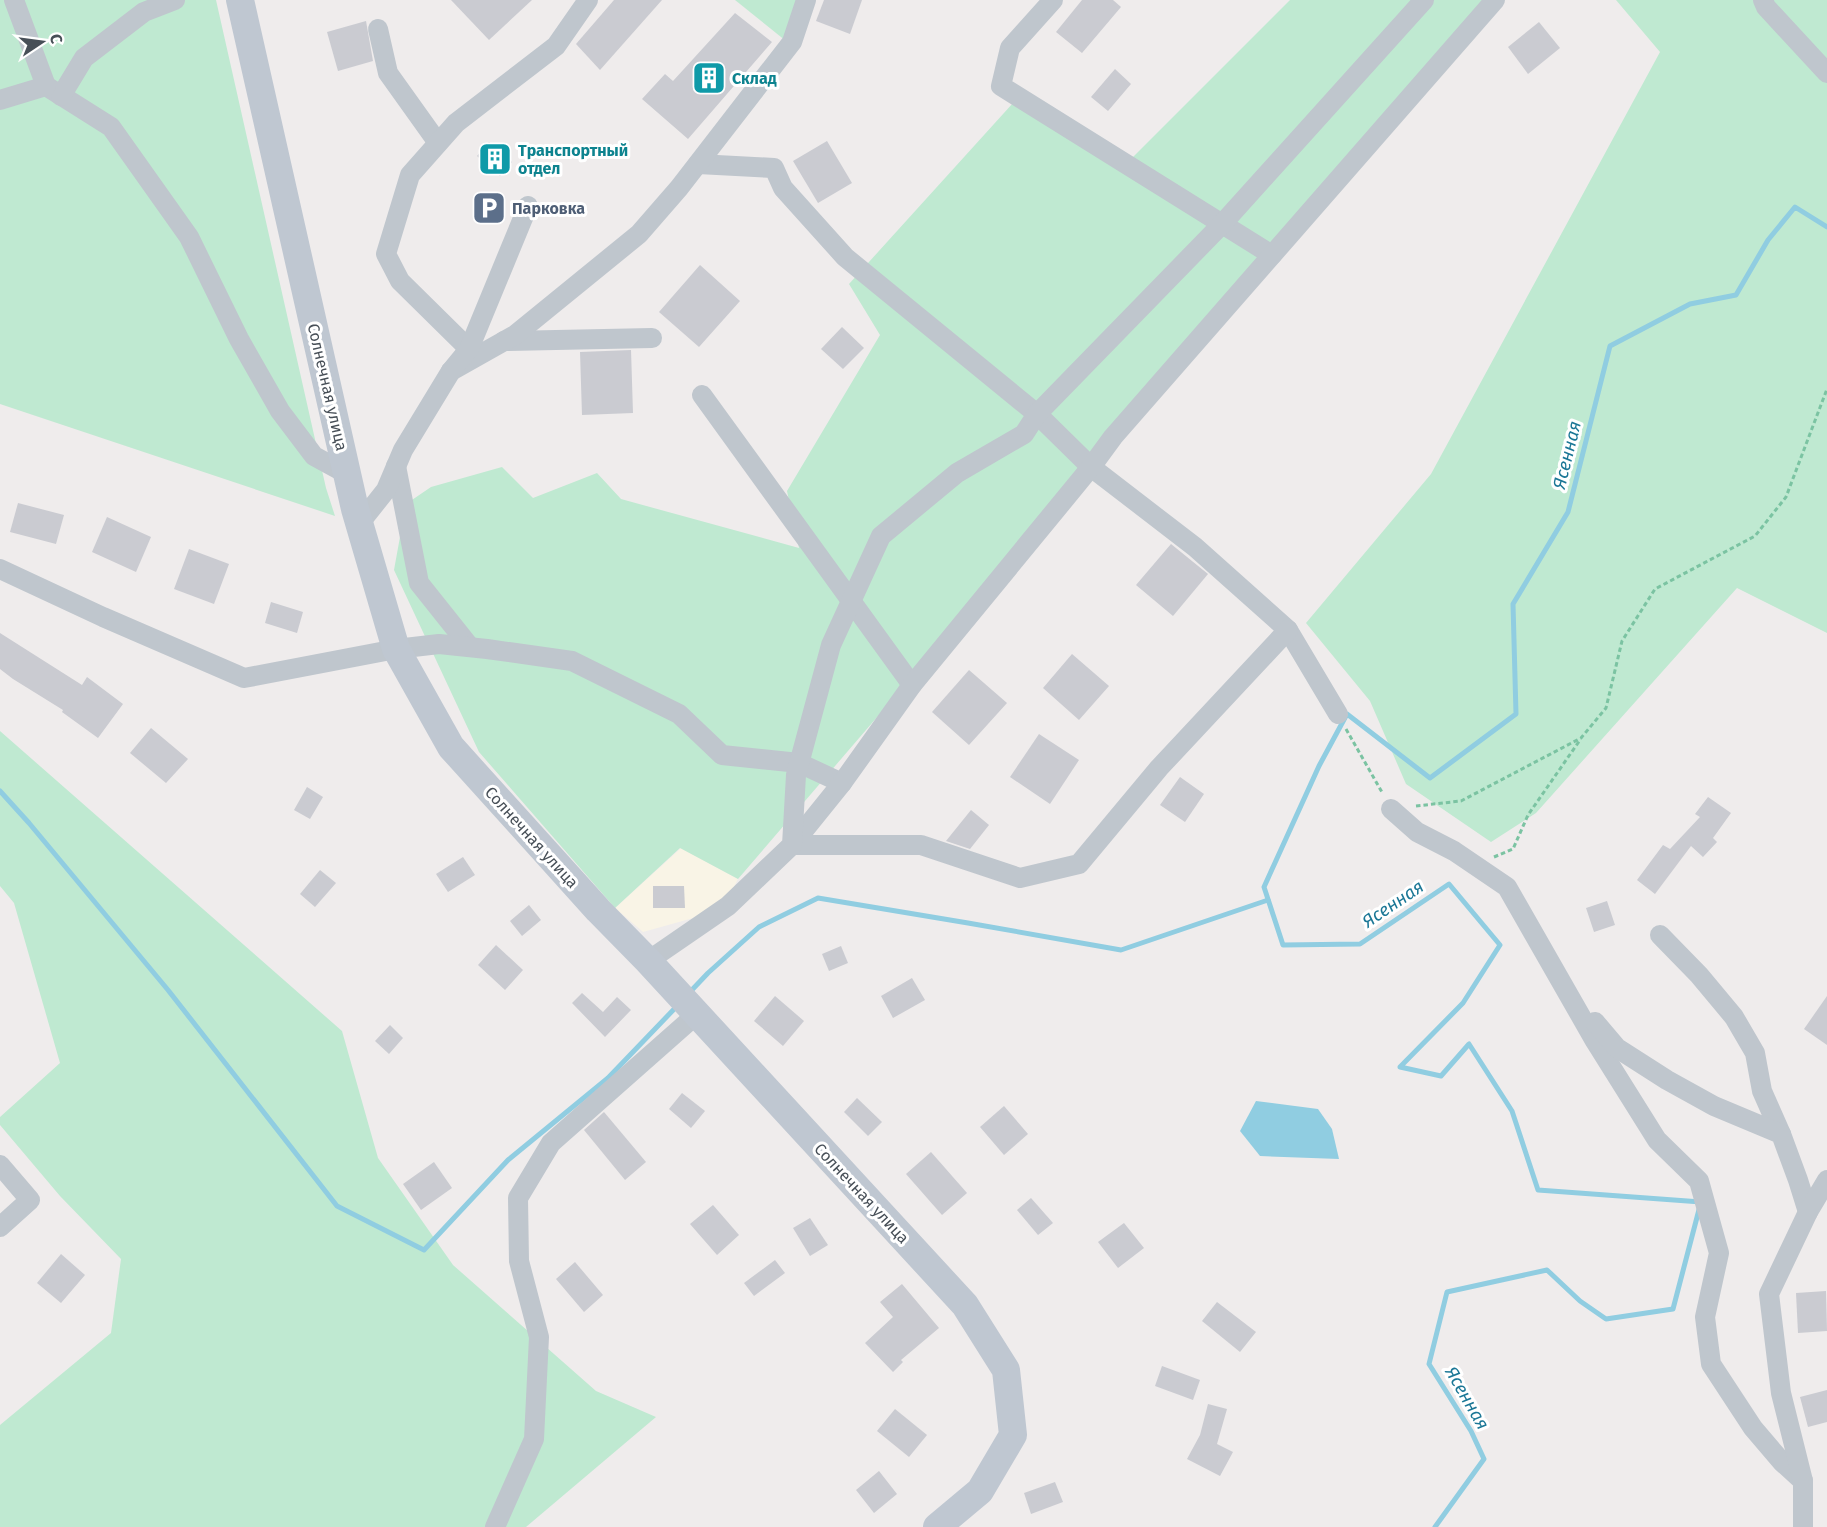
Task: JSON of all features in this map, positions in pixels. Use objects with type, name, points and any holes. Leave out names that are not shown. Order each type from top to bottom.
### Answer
[{"type":"street","points":[[14,0],[53,91],[111,127],[189,237],[239,339],[280,411],[314,456],[347,474]]},
{"type":"street","points":[[0,100],[53,91],[84,58],[144,12],[175,0]]},
{"type":"street","name":"Солнечная улица","points":[[240,0],[359,524],[396,649],[451,747],[598,910],[648,961],[965,1305],[1006,1370],[1013,1435],[980,1491],[937,1527]]},
{"type":"street","points":[[469,349],[400,281],[386,254],[410,175],[456,123],[556,45],[588,0]]},
{"type":"street","points":[[451,370],[515,335],[639,234],[698,164],[792,42],[806,0]]},
{"type":"street","points":[[1053,0],[1010,48],[1001,86],[1272,255]]},
{"type":"street","points":[[792,845],[796,775],[831,645],[881,536],[957,473],[1024,434],[1037,414],[1223,224],[1424,0]]},
{"type":"street","points":[[648,961],[728,906],[792,845],[842,783],[912,685],[1113,437],[1495,0]]},
{"type":"street","points":[[1763,0],[1766,7],[1827,73]]},
{"type":"street","points":[[378,29],[388,73],[438,143]]},
{"type":"street","points":[[698,164],[774,168],[783,188],[845,257],[1037,414],[1091,467],[1195,548],[1288,630],[1338,714]]},
{"type":"street","points":[[359,524],[386,490],[403,450],[451,370],[469,349],[528,206]]},
{"type":"street","points":[[504,341],[652,338]]},
{"type":"street","points":[[702,395],[912,685]]},
{"type":"street","points":[[396,466],[419,583],[470,647]]},
{"type":"street","points":[[0,569],[103,617],[244,678],[396,649],[439,644],[572,661],[679,714],[722,755],[799,764],[842,783]]},
{"type":"street","points":[[792,845],[921,845],[1020,878],[1079,864],[1159,768],[1288,630]]},
{"type":"street","points":[[1391,809],[1417,832],[1454,850],[1507,887],[1595,1041],[1657,1140],[1699,1181],[1719,1253],[1705,1317],[1711,1364],[1753,1428],[1782,1462],[1803,1481]]},
{"type":"street","points":[[1660,935],[1699,975],[1734,1017],[1755,1053],[1762,1091],[1781,1134],[1808,1212]]},
{"type":"street","points":[[1562,983],[1617,1048],[1713,1106],[1781,1134]]},
{"type":"street","points":[[495,1527],[534,1439],[539,1337],[519,1261],[518,1198],[551,1143],[697,1014]]},
{"type":"street","points":[[0,1165],[30,1200],[0,1227]]},
{"type":"street","points":[[1803,1527],[1803,1481],[1781,1393],[1769,1294],[1808,1212],[1827,1180]]},
{"type":"path","points":[[1490,858],[1514,849],[1528,815],[1581,738],[1606,708],[1622,641],[1655,590],[1755,536],[1786,497],[1827,389]]},
{"type":"path","points":[[1348,731],[1391,809],[1461,801],[1581,738]]},
{"type":"shaded area","points":[[681,848],[738,879],[722,910],[643,932],[615,908]]},
{"type":"green space","points":[[0,0],[216,0],[326,488],[335,516],[0,404]]},
{"type":"green space","points":[[735,0],[797,0],[786,41]]},
{"type":"green space","points":[[1290,0],[1493,0],[738,879],[680,848],[615,908],[479,752],[394,570],[406,504],[431,487],[502,467],[533,498],[597,473],[621,499],[799,548],[787,491],[880,335],[849,284],[1023,92],[1128,162]]},
{"type":"green space","points":[[1616,0],[1827,0],[1827,633],[1737,588],[1536,813],[1491,842],[1406,784],[1370,701],[1306,623],[1431,474],[1660,52]]},
{"type":"green space","points":[[0,731],[342,1031],[378,1158],[453,1265],[596,1391],[656,1417],[526,1527],[0,1527],[0,1425],[111,1333],[121,1259],[60,1196],[0,1125],[0,1117],[60,1063],[14,903],[0,886]]},
{"type":"water","points":[[1256,1101],[1318,1109],[1332,1129],[1339,1159],[1260,1156],[1240,1131]]},
{"type":"building","points":[[451,0],[532,0],[489,40]]},
{"type":"building","points":[[614,0],[662,0],[600,70],[576,44]]},
{"type":"building","points":[[824,0],[862,0],[850,34],[816,21]]},
{"type":"building","points":[[1082,0],[1113,0],[1121,7],[1082,53],[1056,32]]},
{"type":"building","name":"Склад","points":[[735,13],[772,42],[688,139],[642,99],[665,74],[673,81]]},
{"type":"building","points":[[366,21],[373,61],[338,71],[327,32]]},
{"type":"building","points":[[1539,22],[1560,48],[1528,74],[1508,47]]},
{"type":"building","points":[[1115,69],[1131,84],[1108,111],[1091,97]]},
{"type":"building","points":[[827,141],[852,183],[818,203],[793,161]]},
{"type":"building","name":"Транспортный отдел","points":[[489,142],[512,162],[500,176],[477,156]]},
{"type":"building","points":[[700,265],[740,301],[699,347],[659,312]]},
{"type":"building","points":[[842,327],[864,348],[843,369],[821,349]]},
{"type":"building","points":[[631,350],[633,413],[582,415],[580,352]]},
{"type":"building","points":[[18,503],[64,515],[56,544],[10,532]]},
{"type":"building","points":[[107,517],[151,537],[136,572],[92,552]]},
{"type":"building","points":[[1171,544],[1208,574],[1173,616],[1136,585]]},
{"type":"building","points":[[189,549],[229,564],[214,604],[174,589]]},
{"type":"building","points":[[271,602],[303,612],[297,633],[265,623]]},
{"type":"building","points":[[0,633],[82,685],[87,677],[123,704],[98,738],[62,712],[63,710],[0,669]]},
{"type":"building","points":[[1072,654],[1109,686],[1079,720],[1043,688]]},
{"type":"building","points":[[969,670],[1007,703],[969,745],[932,712]]},
{"type":"building","points":[[151,728],[188,759],[166,783],[130,753]]},
{"type":"building","points":[[1039,734],[1079,760],[1050,804],[1010,777]]},
{"type":"building","points":[[1180,777],[1204,794],[1185,822],[1160,805]]},
{"type":"building","points":[[307,787],[323,797],[310,819],[294,810]]},
{"type":"building","points":[[1708,797],[1731,813],[1713,838],[1717,842],[1703,857],[1691,846],[1655,894],[1637,880],[1663,845],[1670,849],[1700,817],[1695,814]]},
{"type":"building","points":[[971,810],[989,825],[970,849],[946,841]]},
{"type":"building","points":[[463,857],[475,875],[448,892],[436,874]]},
{"type":"building","points":[[320,870],[336,883],[315,907],[300,894]]},
{"type":"building","points":[[653,886],[684,886],[685,908],[653,908]]},
{"type":"building","points":[[1607,901],[1615,925],[1594,932],[1586,908]]},
{"type":"building","points":[[529,905],[541,920],[522,936],[510,921]]},
{"type":"building","points":[[496,945],[523,970],[505,990],[478,965]]},
{"type":"building","points":[[841,946],[848,963],[829,971],[822,954]]},
{"type":"building","points":[[912,978],[925,1000],[893,1018],[881,996]]},
{"type":"building","points":[[582,993],[603,1012],[617,997],[631,1010],[605,1037],[572,1003]]},
{"type":"building","points":[[775,996],[804,1021],[783,1046],[754,1021]]},
{"type":"building","points":[[1827,996],[1827,1045],[1804,1029]]},
{"type":"building","points":[[390,1025],[403,1038],[389,1054],[375,1041]]},
{"type":"building","points":[[682,1093],[705,1111],[691,1128],[669,1109]]},
{"type":"building","points":[[857,1098],[882,1122],[868,1136],[844,1112]]},
{"type":"building","points":[[1004,1106],[1028,1134],[1004,1155],[980,1127]]},
{"type":"building","points":[[604,1112],[646,1162],[625,1180],[584,1130]]},
{"type":"building","points":[[931,1152],[967,1193],[942,1215],[906,1174]]},
{"type":"building","points":[[434,1162],[452,1188],[421,1210],[403,1184]]},
{"type":"building","points":[[1031,1198],[1053,1223],[1038,1235],[1017,1210]]},
{"type":"building","points":[[713,1205],[739,1235],[717,1255],[690,1224]]},
{"type":"building","points":[[810,1218],[828,1245],[810,1256],[793,1228]]},
{"type":"building","points":[[1124,1223],[1144,1248],[1118,1268],[1098,1242]]},
{"type":"building","points":[[61,1254],[85,1275],[61,1303],[37,1283]]},
{"type":"building","points":[[775,1260],[785,1273],[754,1296],[744,1283]]},
{"type":"building","points":[[575,1262],[603,1295],[584,1312],[556,1279]]},
{"type":"building","points":[[902,1284],[939,1328],[901,1360],[903,1362],[893,1372],[865,1343],[893,1317],[880,1302]]},
{"type":"building","points":[[1826,1291],[1827,1331],[1798,1333],[1796,1293]]},
{"type":"building","points":[[1217,1302],[1256,1332],[1240,1352],[1202,1321]]},
{"type":"building","points":[[1162,1366],[1200,1380],[1193,1400],[1155,1386]]},
{"type":"building","points":[[1827,1390],[1827,1422],[1808,1427],[1800,1397]]},
{"type":"building","points":[[1208,1404],[1227,1409],[1217,1444],[1233,1452],[1220,1476],[1187,1459],[1200,1435]]},
{"type":"building","points":[[895,1409],[927,1435],[909,1457],[877,1431]]},
{"type":"building","points":[[879,1471],[897,1494],[874,1513],[856,1490]]},
{"type":"building","points":[[1055,1482],[1063,1502],[1031,1514],[1024,1493]]},
{"type":"waterway","name":"Ясенная","points":[[1435,1527],[1484,1459],[1471,1431],[1429,1364],[1447,1292],[1547,1270],[1580,1301],[1606,1319],[1673,1309],[1701,1202],[1538,1190],[1512,1111],[1469,1044],[1441,1076],[1400,1067],[1463,1003],[1500,945],[1449,884],[1360,944],[1283,945],[1264,887],[1319,766],[1347,714],[1430,778],[1516,714],[1513,604],[1568,512],[1610,346],[1690,304],[1736,295],[1768,240],[1795,207],[1827,227]]},
{"type":"waterway","points":[[0,791],[168,990],[337,1206],[424,1250],[508,1160],[608,1078],[678,1005]]},
{"type":"waterway","points":[[689,993],[759,927],[818,898],[1121,950],[1268,900]]},
{"type":"place","name":"Склад","points":[[709,78]]},
{"type":"place","name":"Транспортный отдел","points":[[495,159]]},
{"type":"place","name":"Парковка","points":[[489,208]]}]
